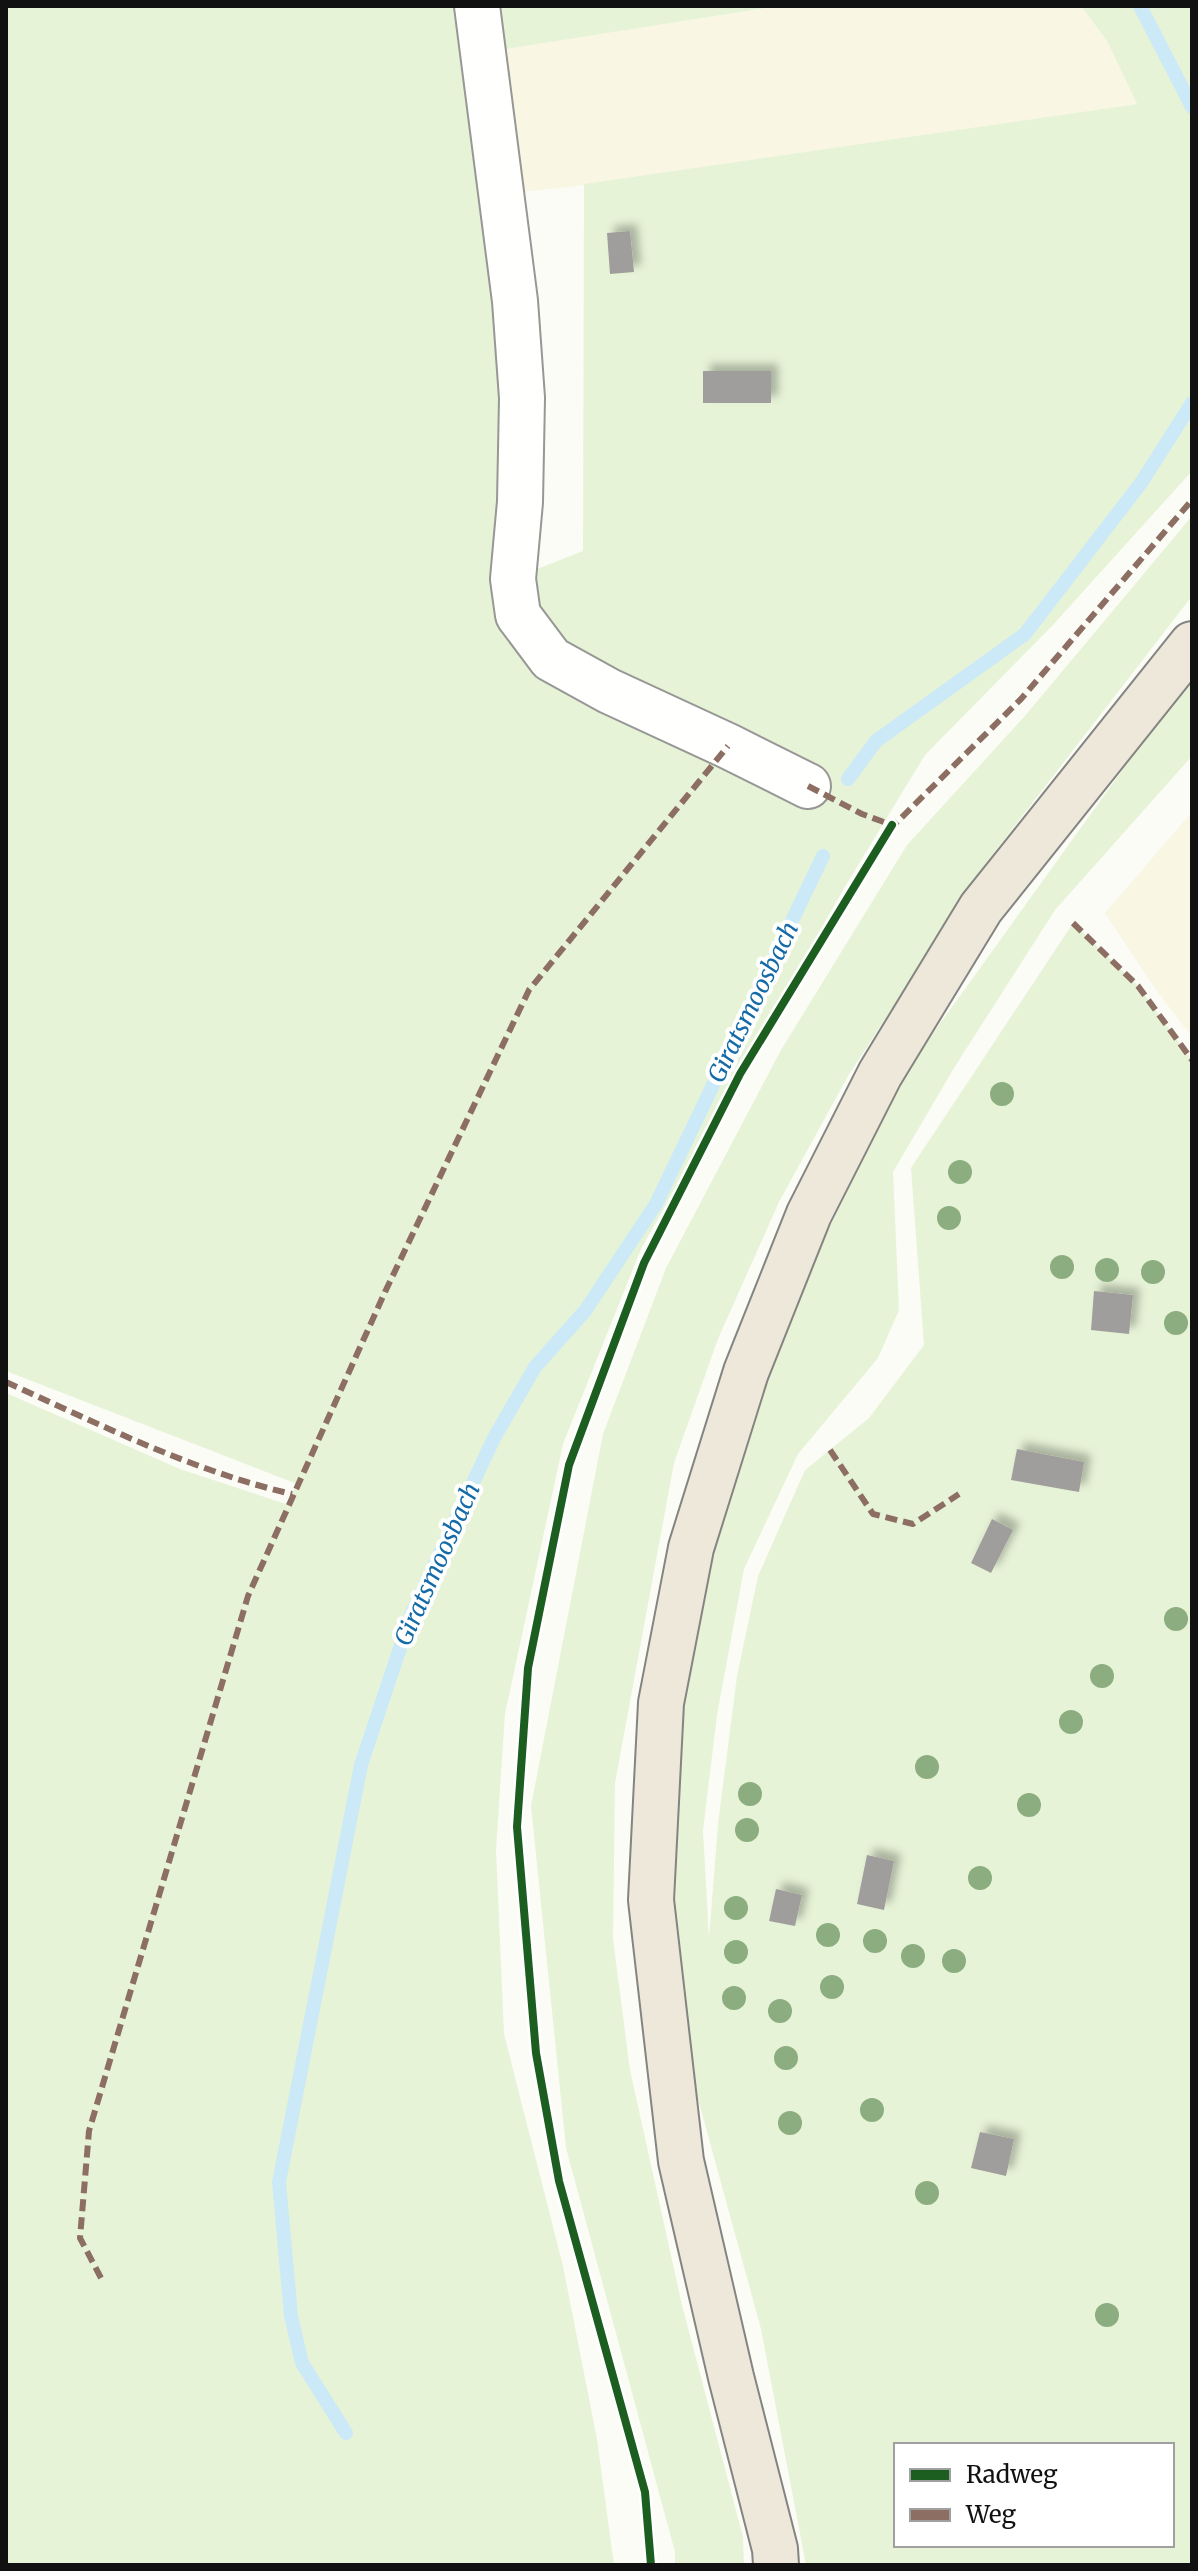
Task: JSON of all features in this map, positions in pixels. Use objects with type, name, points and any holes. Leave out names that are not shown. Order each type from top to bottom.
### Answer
[{"type":"main road","points":[[776,2565],[775,2549],[681,2161],[651,1900],[661,1703],[691,1548],[746,1372],[809,1214],[880,1074],[981,908],[1192,644]]},
{"type":"lane","points":[[477,6],[515,301],[522,398],[520,502],[513,579],[518,615],[551,659],[609,691],[808,786]]},
{"type":"shaded area","points":[[779,6],[1081,6],[1107,41],[1137,104],[521,192],[494,51]]},
{"type":"shaded area","points":[[1192,812],[1192,1037],[1156,990],[1105,913]]},
{"type":"green space","points":[[6,6],[477,6],[514,578],[583,551],[584,184],[1137,104],[1107,41],[1081,6],[1192,6],[1192,471],[1052,626],[925,755],[843,890],[641,1249],[563,1444],[505,1714],[496,1850],[504,2034],[563,2266],[597,2439],[614,2565],[6,2565],[6,1393],[180,1469],[286,1504],[297,1484],[6,1371]]},
{"type":"green space","points":[[486,6],[779,6],[494,51]]},
{"type":"green space","points":[[1192,516],[1192,596],[990,858],[848,1076],[779,1202],[718,1339],[674,1463],[615,1783],[613,1939],[630,2070],[682,2305],[743,2537],[744,2565],[675,2565],[675,2552],[566,2148],[531,1806],[603,1434],[666,1268],[781,1050],[907,845],[1024,717]]},
{"type":"green space","points":[[1192,677],[1192,756],[1055,910],[954,1068],[893,1172],[899,1310],[878,1358],[798,1454],[744,1569],[717,1715],[703,1831],[709,1938],[718,1824],[737,1676],[758,1576],[805,1470],[869,1418],[924,1345],[911,1168],[1073,923],[1138,986],[1192,1060],[1192,2565],[806,2565],[761,2329],[689,2066],[667,1886],[674,1700],[728,1479],[805,1276],[911,1064]]},
{"type":"building","points":[[630,231],[634,272],[610,274],[607,233]]},
{"type":"building","points":[[703,371],[771,371],[771,403],[703,403]]},
{"type":"building","points":[[1094,1291],[1133,1295],[1129,1334],[1091,1330]]},
{"type":"building","points":[[1017,1449],[1084,1462],[1079,1492],[1011,1480]]},
{"type":"building","points":[[992,1519],[1013,1530],[991,1573],[971,1563]]},
{"type":"building","points":[[867,1855],[894,1861],[884,1910],[857,1904]]},
{"type":"building","points":[[776,1889],[802,1895],[795,1926],[769,1921]]},
{"type":"building","points":[[980,2132],[1014,2139],[1006,2176],[971,2168]]},
{"type":"waterway","name":"Giratsmoosbach","points":[[1140,6],[1192,107]]},
{"type":"waterway","name":"Giratsmoosbach","points":[[848,779],[876,741],[1025,634],[1141,483],[1192,403]]},
{"type":"waterway","name":"Giratsmoosbach","points":[[346,2433],[302,2363],[291,2316],[279,2182],[361,1765],[411,1615],[494,1438],[535,1367],[585,1311],[656,1204],[823,856]]},
{"type":"marked path","points":[[889,830],[1021,699],[1192,500]]},
{"type":"marked path","points":[[101,2278],[80,2238],[89,2131],[248,1596],[385,1292],[529,990],[728,746]]},
{"type":"marked path","points":[[808,786],[862,814],[892,825]]},
{"type":"marked path","points":[[1073,923],[1138,986],[1192,1060]]},
{"type":"marked path","points":[[6,1382],[182,1460],[292,1494]]},
{"type":"marked path","points":[[830,1450],[873,1514],[913,1524],[959,1494]]},
{"type":"cycle path","points":[[651,2565],[645,2492],[559,2181],[536,2053],[517,1827],[528,1668],[569,1465],[644,1263],[740,1074],[892,825]]}]
